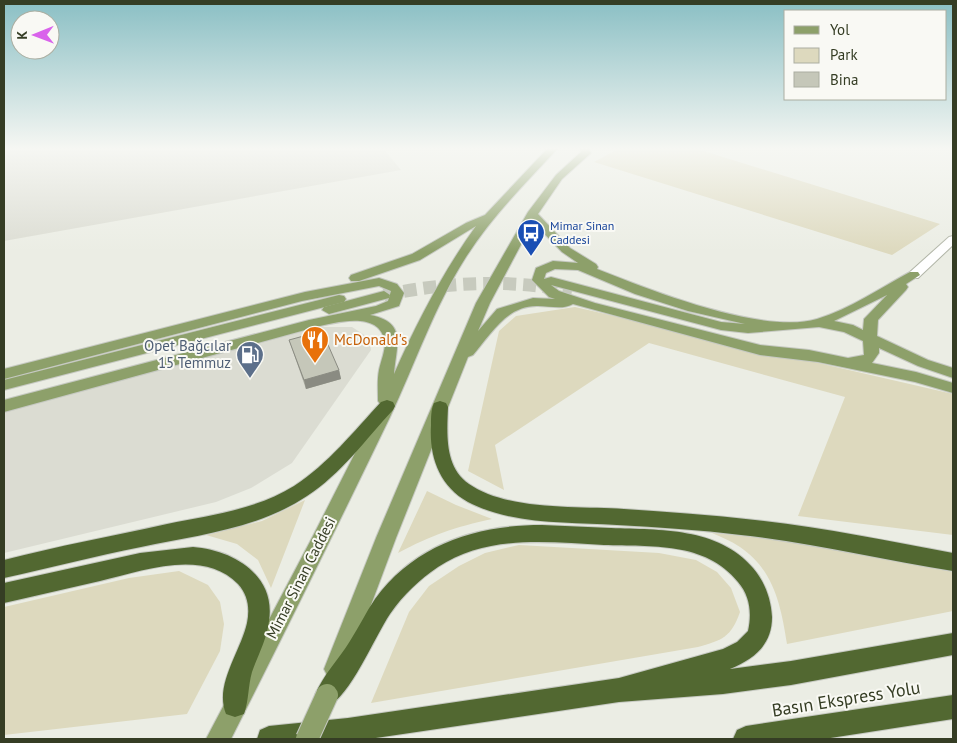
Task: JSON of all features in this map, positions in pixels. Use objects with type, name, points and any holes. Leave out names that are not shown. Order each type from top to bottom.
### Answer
[{"type":"highway","points":[[4,569],[226,521],[264,509],[287,499],[310,484],[331,465],[387,406]]},
{"type":"highway","points":[[440,407],[438,434],[441,459],[446,469],[460,487],[475,496],[495,504],[557,512],[780,531],[953,562]]},
{"type":"highway","points":[[327,695],[357,651],[378,613],[394,593],[432,559],[444,552],[478,540],[508,535],[540,534],[689,542],[715,551],[735,564],[750,582],[759,600],[761,622],[755,642],[735,656],[711,665],[619,690]]},
{"type":"highway","points":[[4,593],[160,559],[190,556],[208,557],[230,564],[253,587],[259,605],[256,634],[240,674],[235,705]]},
{"type":"highway","points":[[269,739],[348,730],[619,690],[689,686],[781,674],[953,644]]},
{"type":"highway","name":"Basın Ekspress Yolu","points":[[746,739],[953,706]]},
{"type":"main road","name":"Mimar Sinan Caddesi","points":[[218,739],[320,542],[387,406],[418,335],[437,298],[459,258],[489,216],[519,183]]},
{"type":"main road","points":[[307,739],[327,695],[386,538],[483,303],[532,214],[555,183]]},
{"type":"main road","points":[[532,214],[566,250],[603,276]]},
{"type":"main road","points":[[297,298],[416,257],[489,216]]},
{"type":"main road","points":[[774,327],[693,308],[568,265],[553,265],[540,271],[538,280],[554,294],[590,306],[760,350],[818,357]]},
{"type":"main road","points":[[819,323],[858,306],[914,275]]},
{"type":"main road","points":[[843,363],[869,359],[872,353],[870,338],[871,319],[914,275]]},
{"type":"main road","points":[[551,280],[721,326],[748,329],[819,323],[848,328],[923,363],[953,373]]},
{"type":"main road","points":[[4,374],[297,298],[366,283],[379,282],[396,288],[398,298],[389,306],[380,309],[336,318],[4,406]]},
{"type":"main road","points":[[572,290],[752,341],[843,363],[916,377],[953,388]]},
{"type":"main road","points":[[4,385],[380,292],[4,396]]},
{"type":"main road","points":[[457,365],[502,312],[533,302],[561,302],[590,306]]},
{"type":"main road","points":[[336,318],[355,317],[379,321],[388,330],[392,344],[386,372],[387,406]]},
{"type":"street","points":[[914,275],[953,239]]},
{"type":"shaded area","points":[[4,183],[330,183],[4,241]]},
{"type":"shaded area","points":[[319,327],[352,327],[369,338],[371,350],[292,463],[251,488],[216,502],[4,553],[4,411]]},
{"type":"green space","points":[[660,183],[806,183],[940,224],[892,255]]},
{"type":"green space","points":[[575,307],[953,394],[953,535],[798,516],[845,397],[649,343],[495,445],[504,490],[468,471],[499,331],[516,316]]},
{"type":"green space","points":[[427,491],[492,519],[444,532],[398,553]]},
{"type":"green space","points":[[305,500],[271,588],[258,560],[237,544],[206,535],[262,521]]},
{"type":"green space","points":[[712,533],[800,541],[953,572],[953,611],[787,644],[782,616],[774,590],[761,567],[752,556],[740,547]]},
{"type":"green space","points":[[519,545],[659,553],[696,560],[717,572],[731,588],[740,612],[733,627],[725,636],[698,647],[371,703],[409,612],[429,586],[459,566],[485,553]]},
{"type":"green space","points":[[179,571],[208,585],[220,602],[224,624],[220,651],[187,714],[4,735],[4,607],[129,578]]},
{"type":"building","name":"McDonald's","points":[[322,331],[339,370],[304,380],[289,340]]},
{"type":"tunnel","points":[[384,295],[431,287],[478,284],[525,285],[572,291]]},
{"type":"place","name":"Mimar Sinan Caddesi","points":[[531,257]]},
{"type":"place","name":"McDonald's","points":[[315,364]]},
{"type":"place","name":"Opet Bağcılar 15 Temmuz","points":[[250,379]]}]
